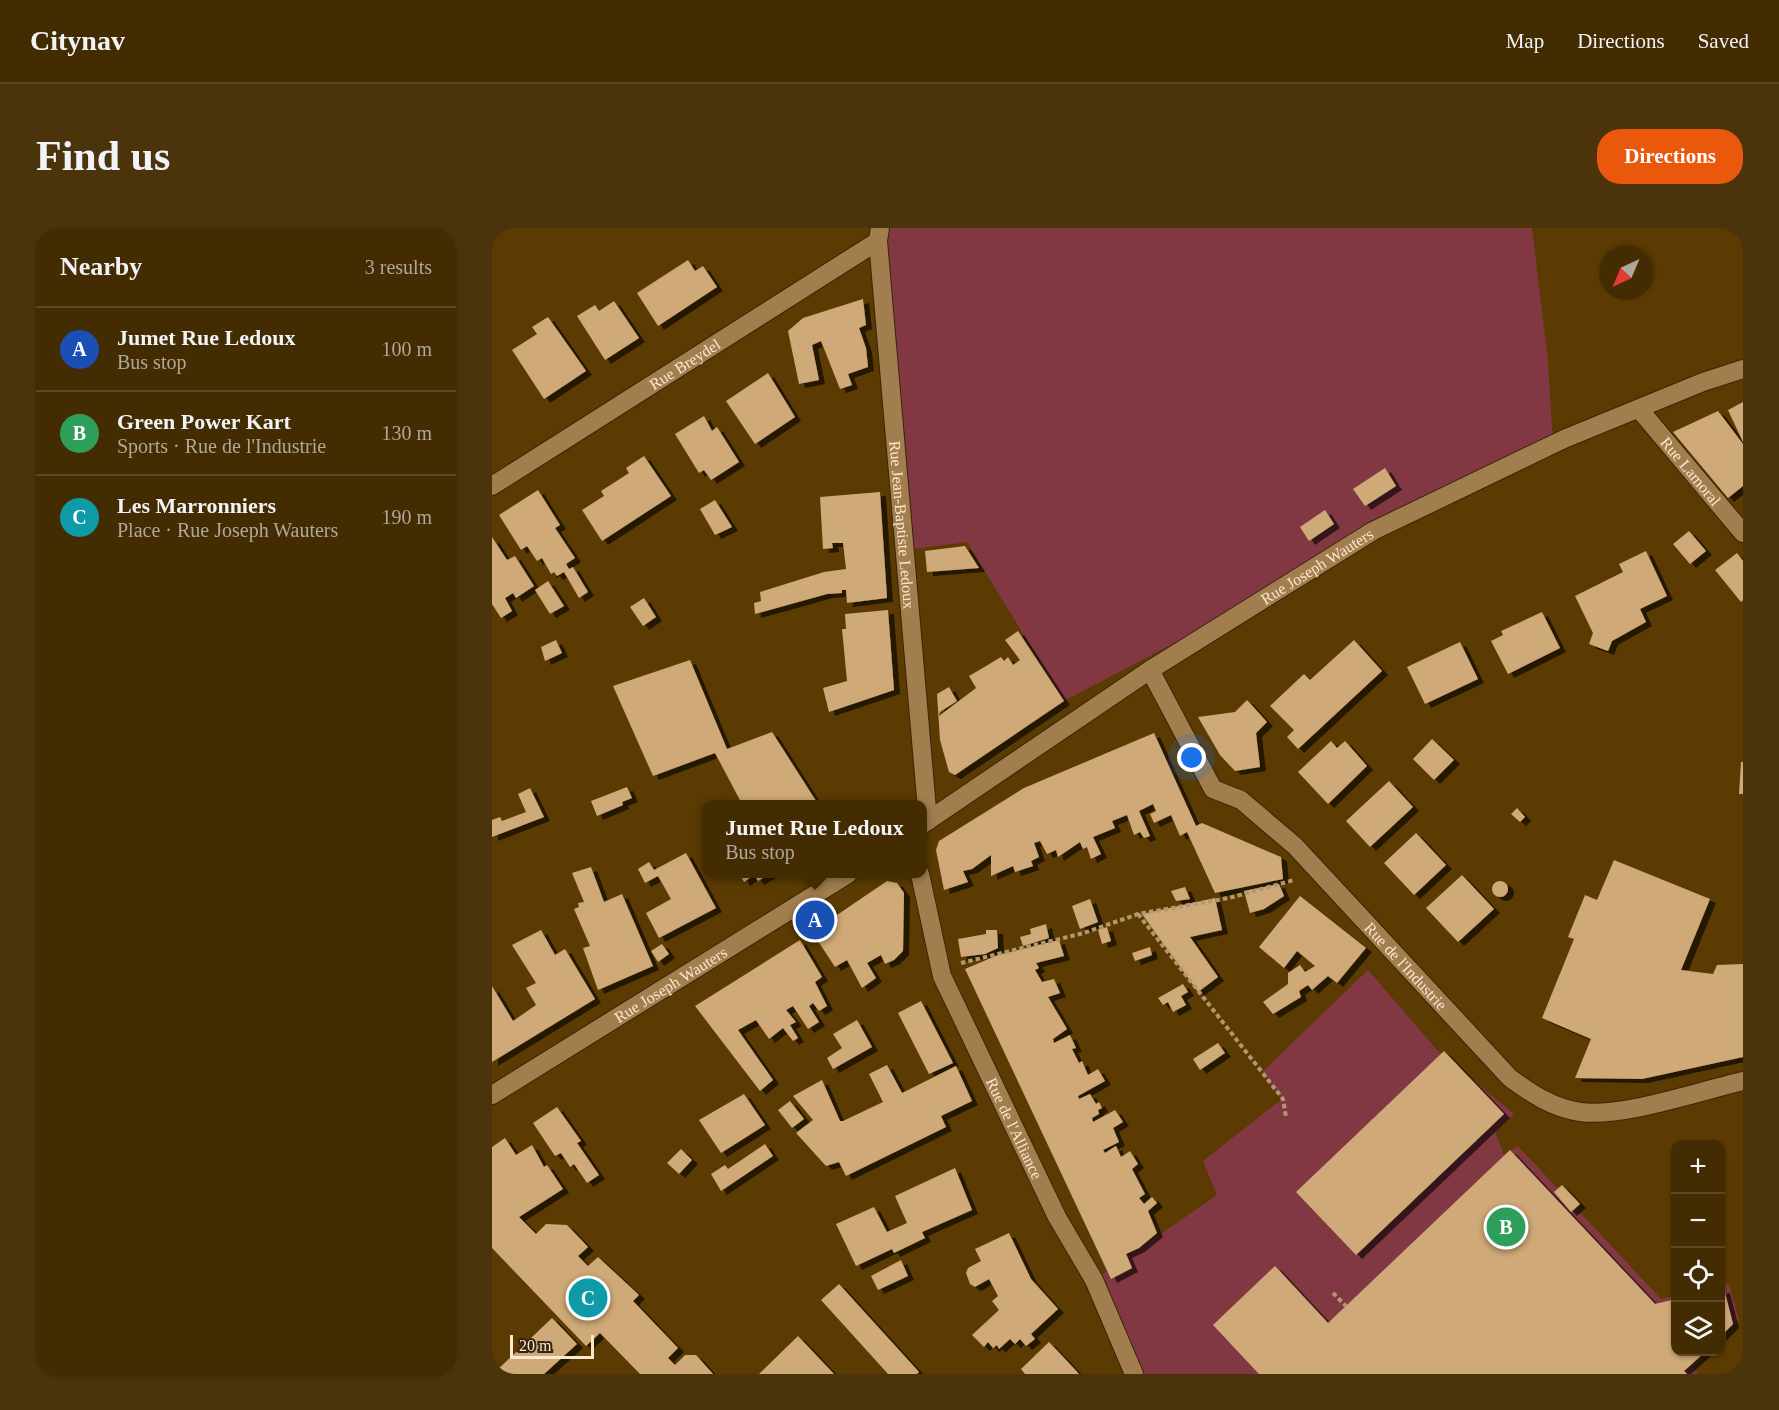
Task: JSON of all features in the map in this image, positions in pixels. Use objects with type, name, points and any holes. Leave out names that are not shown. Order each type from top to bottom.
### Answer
[{"type":"street","name":"Rue Breydel","points":[[492,486],[879,235]]},
{"type":"street","name":"Rue Jean-Baptiste Ledoux","points":[[879,235],[924,800]]},
{"type":"street","name":"Rue Joseph Wauters","points":[[927,822],[1150,670],[1397,518],[1523,457],[1703,382],[1743,369]]},
{"type":"street","name":"Rue Lamoral","points":[[1639,410],[1743,533]]},
{"type":"street","name":"Rue de l'Industrie","points":[[1150,670],[1214,789],[1241,800],[1296,846],[1510,1078],[1539,1099],[1580,1112],[1606,1113],[1743,1082]]},
{"type":"street","name":"Rue Joseph Wauters","points":[[492,1095],[840,878]]},
{"type":"street","name":"Rue de l'Alliance","points":[[921,878],[940,967],[1057,1217],[1094,1280],[1134,1374]]},
{"type":"path","points":[[940,967],[1084,933],[1138,914],[1229,898],[1320,873]]},
{"type":"path","points":[[1138,914],[1283,1099],[1286,1117]]},
{"type":"path","points":[[1333,1293],[1346,1306]]},
{"type":"shaded area","points":[[880,228],[1532,228],[1548,361],[1553,444],[1064,701],[967,542],[914,549],[878,241]]},
{"type":"shaded area","points":[[1368,970],[1438,1051],[1514,1114],[1495,1132],[1504,1155],[1518,1146],[1661,1299],[1671,1297],[1671,1356],[1704,1356],[1692,1367],[1698,1374],[1137,1374],[1094,1280],[1217,1195],[1203,1161],[1282,1099],[1262,1072]]},
{"type":"shaded area","points":[[1729,1284],[1739,1320],[1725,1334],[1725,1302],[1725,1285]]},
{"type":"building","points":[[688,260],[695,271],[703,266],[717,287],[658,326],[637,293]]},
{"type":"building","points":[[863,299],[866,325],[859,328],[866,348],[868,367],[848,374],[852,385],[840,389],[821,341],[812,345],[819,380],[799,384],[788,331],[803,318]]},
{"type":"building","points":[[614,301],[639,338],[605,360],[577,316],[595,305],[599,311]]},
{"type":"building","points":[[548,317],[586,371],[544,399],[512,350],[537,334],[532,327]]},
{"type":"building","points":[[768,373],[795,417],[755,444],[726,401]]},
{"type":"building","points":[[1743,402],[1743,442],[1728,410]]},
{"type":"building","points":[[1718,411],[1743,444],[1743,486],[1728,498],[1673,432]]},
{"type":"building","points":[[704,416],[712,431],[717,427],[739,462],[711,480],[704,470],[699,473],[675,434]]},
{"type":"building","points":[[644,456],[671,496],[602,541],[582,510],[604,496],[601,491],[629,473],[626,468]]},
{"type":"building","points":[[1385,468],[1396,486],[1365,506],[1353,489]]},
{"type":"building","points":[[538,490],[560,525],[555,528],[575,558],[566,564],[569,569],[573,567],[588,592],[579,598],[564,572],[557,576],[554,572],[551,574],[542,558],[537,561],[527,546],[521,550],[499,515]]},
{"type":"building","points":[[880,492],[887,598],[847,603],[846,590],[842,590],[842,593],[827,594],[755,614],[754,603],[761,601],[760,592],[824,572],[846,569],[843,543],[832,543],[833,548],[823,549],[820,497]]},
{"type":"building","points":[[715,500],[732,527],[715,535],[700,509]]},
{"type":"building","points":[[1325,510],[1334,524],[1309,541],[1300,527]]},
{"type":"building","points":[[1689,531],[1706,551],[1690,564],[1673,544]]},
{"type":"building","points":[[492,537],[507,560],[515,556],[534,586],[516,598],[513,593],[505,598],[512,611],[501,618],[492,604]]},
{"type":"building","points":[[965,546],[979,568],[927,572],[925,551]]},
{"type":"building","points":[[1646,551],[1667,596],[1640,609],[1646,622],[1612,641],[1608,651],[1589,644],[1593,633],[1575,596],[1623,572],[1619,564]]},
{"type":"building","points":[[1737,553],[1743,561],[1743,600],[1741,602],[1715,570]]},
{"type":"building","points":[[548,581],[564,606],[550,614],[535,590]]},
{"type":"building","points":[[644,598],[656,617],[643,626],[630,607]]},
{"type":"building","points":[[888,610],[894,690],[829,712],[823,688],[847,681],[842,629],[846,629],[845,614]]},
{"type":"building","points":[[1542,612],[1560,648],[1508,674],[1491,641],[1503,635],[1501,631]]},
{"type":"building","points":[[1018,631],[1064,701],[955,775],[949,772],[940,740],[937,694],[949,687],[957,701],[940,712],[939,716],[976,688],[969,676],[1001,657],[1004,661],[1008,657],[1013,665],[1020,660],[1005,640]]},
{"type":"building","points":[[556,640],[562,653],[545,661],[541,647]]},
{"type":"building","points":[[1354,640],[1382,671],[1298,749],[1287,737],[1294,730],[1270,706],[1304,674],[1310,680]]},
{"type":"building","points":[[1460,642],[1478,679],[1425,704],[1407,667]]},
{"type":"building","points":[[690,660],[727,749],[772,732],[815,800],[740,800],[715,753],[653,776],[613,686]]},
{"type":"building","points":[[1247,700],[1267,722],[1256,733],[1260,767],[1235,771],[1220,755],[1198,717],[1235,712]]},
{"type":"building","points":[[1154,733],[1196,826],[1202,823],[1281,857],[1283,879],[1215,893],[1187,832],[1180,836],[1171,815],[1154,823],[1150,814],[1156,811],[1153,804],[1139,811],[1150,836],[1144,838],[1140,832],[1134,835],[1127,815],[1112,821],[1115,828],[1093,837],[1101,854],[1091,859],[1087,847],[1083,849],[1080,842],[1058,857],[1056,850],[1047,854],[1040,841],[1034,843],[1039,857],[1031,861],[1033,866],[1015,872],[1013,866],[991,876],[991,855],[972,869],[963,871],[968,882],[944,890],[936,850],[939,841],[1024,788]]},
{"type":"building","points":[[1432,739],[1454,760],[1434,780],[1413,759]]},
{"type":"building","points":[[1331,741],[1337,748],[1345,741],[1367,766],[1328,804],[1298,772]]},
{"type":"building","points":[[1741,762],[1743,762],[1743,794],[1739,794]]},
{"type":"building","points":[[1389,781],[1413,807],[1370,847],[1346,821]]},
{"type":"building","points":[[627,787],[632,798],[622,802],[623,805],[597,816],[591,801]]},
{"type":"building","points":[[530,788],[544,817],[492,837],[492,820],[500,817],[502,821],[526,812],[518,794]]},
{"type":"building","points":[[1517,808],[1525,817],[1520,822],[1511,814]]},
{"type":"building","points":[[1416,833],[1446,865],[1414,895],[1384,863]]},
{"type":"building","points":[[686,853],[716,908],[659,938],[646,913],[671,899],[658,876],[645,883],[638,869],[649,862],[654,870]]},
{"type":"building","points":[[1614,860],[1710,899],[1681,970],[1713,974],[1717,965],[1743,964],[1743,1057],[1642,1079],[1575,1078],[1591,1039],[1542,1018],[1574,939],[1568,937],[1585,895],[1597,900]]},
{"type":"building","points":[[591,867],[604,902],[622,894],[653,966],[598,990],[583,948],[590,946],[574,909],[579,907],[578,903],[584,902],[572,873]]},
{"type":"building","points":[[1462,875],[1494,909],[1458,942],[1426,908]]},
{"type":"building","points":[[887,881],[897,883],[904,893],[903,951],[894,960],[885,964],[881,955],[867,963],[876,978],[862,988],[847,960],[835,967],[812,932]]},
{"type":"building","points":[[1497,881],[1503,881],[1508,889],[1506,895],[1497,897],[1492,892],[1492,886]]},
{"type":"building","points":[[1279,884],[1284,896],[1264,909],[1250,913],[1244,891]]},
{"type":"building","points":[[1185,887],[1190,899],[1176,901],[1171,891]]},
{"type":"building","points":[[1300,896],[1366,948],[1337,983],[1328,976],[1312,990],[1308,985],[1299,991],[1301,997],[1273,1014],[1263,1002],[1288,984],[1288,973],[1300,965],[1305,972],[1315,966],[1297,951],[1284,968],[1259,947]]},
{"type":"building","points":[[1215,898],[1222,930],[1190,937],[1218,977],[1198,992],[1142,914]]},
{"type":"building","points":[[1090,899],[1098,922],[1080,929],[1072,906]]},
{"type":"building","points":[[1046,924],[1049,938],[1023,946],[1020,937],[1031,934],[1030,929]]},
{"type":"building","points":[[1107,927],[1111,941],[1102,944],[1098,930]]},
{"type":"building","points":[[541,930],[555,955],[565,949],[595,999],[492,1062],[492,986],[513,1021],[536,1005],[526,988],[536,983],[512,945]]},
{"type":"building","points":[[986,930],[997,930],[998,948],[985,954],[961,957],[958,939],[986,934]]},
{"type":"building","points":[[800,940],[822,977],[815,982],[827,1006],[819,1011],[813,1003],[809,1006],[819,1022],[808,1029],[793,1006],[786,1010],[796,1022],[790,1025],[798,1038],[793,1041],[783,1028],[769,1039],[756,1020],[738,1030],[773,1080],[760,1091],[695,1006]]},
{"type":"building","points":[[1059,940],[1064,956],[1036,963],[1039,968],[1035,970],[1042,982],[1054,979],[1060,993],[1048,997],[1067,1029],[1053,1039],[1054,1043],[1070,1035],[1076,1048],[1072,1049],[1079,1063],[1082,1061],[1088,1075],[1098,1069],[1105,1081],[1078,1096],[1079,1099],[1090,1094],[1096,1104],[1099,1102],[1102,1108],[1098,1110],[1099,1114],[1092,1118],[1093,1122],[1115,1110],[1123,1122],[1113,1128],[1119,1142],[1103,1150],[1105,1153],[1116,1146],[1121,1157],[1130,1151],[1138,1164],[1132,1169],[1145,1194],[1139,1198],[1144,1204],[1152,1197],[1157,1203],[1148,1211],[1157,1233],[1139,1248],[1126,1254],[1132,1268],[1111,1279],[965,969],[998,955]]},
{"type":"building","points":[[662,944],[669,954],[658,962],[651,951]]},
{"type":"building","points":[[1150,947],[1152,955],[1135,961],[1132,953]]},
{"type":"building","points":[[1183,984],[1188,992],[1181,996],[1186,1005],[1173,1012],[1168,1002],[1163,1005],[1158,998]]},
{"type":"building","points":[[921,1001],[953,1063],[929,1074],[898,1013]]},
{"type":"building","points":[[857,1020],[872,1047],[833,1069],[827,1058],[842,1048],[833,1034]]},
{"type":"building","points":[[1218,1043],[1225,1053],[1200,1070],[1193,1059]]},
{"type":"building","points":[[1444,1051],[1504,1114],[1356,1255],[1296,1192]]},
{"type":"building","points":[[887,1065],[902,1093],[956,1066],[972,1101],[941,1116],[946,1127],[846,1176],[839,1162],[826,1166],[796,1133],[813,1120],[793,1096],[822,1080],[840,1121],[843,1121],[883,1102],[869,1074]]},
{"type":"building","points":[[744,1094],[765,1125],[721,1153],[699,1120]]},
{"type":"building","points":[[790,1101],[804,1119],[792,1128],[778,1110]]},
{"type":"building","points":[[557,1107],[581,1141],[577,1143],[599,1175],[587,1183],[574,1164],[570,1167],[561,1153],[555,1156],[533,1123]]},
{"type":"building","points":[[505,1138],[516,1155],[532,1145],[544,1167],[547,1165],[563,1189],[519,1217],[536,1234],[546,1224],[567,1225],[588,1247],[578,1256],[588,1266],[598,1257],[639,1295],[633,1301],[678,1348],[668,1358],[675,1365],[685,1355],[696,1355],[713,1374],[640,1374],[600,1333],[586,1346],[492,1248],[492,1147]]},
{"type":"building","points":[[765,1144],[773,1156],[721,1191],[711,1174],[725,1165],[728,1169]]},
{"type":"building","points":[[681,1149],[692,1160],[679,1174],[667,1163]]},
{"type":"building","points":[[1510,1150],[1655,1304],[1671,1300],[1671,1356],[1701,1356],[1684,1371],[1687,1374],[1259,1374],[1213,1325],[1275,1266],[1328,1323]]},
{"type":"building","points":[[955,1168],[972,1210],[922,1232],[925,1238],[894,1253],[892,1249],[856,1266],[836,1224],[874,1207],[887,1232],[907,1223],[895,1196]]},
{"type":"building","points":[[1562,1185],[1580,1204],[1571,1212],[1554,1192]]},
{"type":"building","points":[[1009,1233],[1031,1279],[1058,1309],[1031,1334],[1035,1339],[1026,1346],[1020,1339],[1015,1344],[1010,1339],[999,1349],[997,1345],[993,1348],[988,1342],[984,1347],[972,1335],[999,1310],[992,1301],[998,1296],[989,1279],[975,1287],[970,1284],[966,1273],[968,1268],[981,1261],[975,1249]]},
{"type":"building","points":[[901,1260],[908,1276],[878,1290],[871,1276]]},
{"type":"building","points":[[839,1284],[919,1372],[917,1374],[888,1374],[821,1300]]},
{"type":"building","points":[[1725,1293],[1733,1324],[1725,1332]]},
{"type":"building","points":[[552,1318],[577,1344],[544,1374],[493,1374]]},
{"type":"building","points":[[798,1336],[834,1374],[759,1374]]},
{"type":"building","points":[[1049,1342],[1079,1374],[1025,1374],[1021,1369]]},
{"type":"place","name":"Jumet Rue Ledoux","points":[[815,920]]},
{"type":"place","name":"Green Power Kart","points":[[1506,1227]]},
{"type":"place","name":"Les Marronniers","points":[[588,1298]]}]
